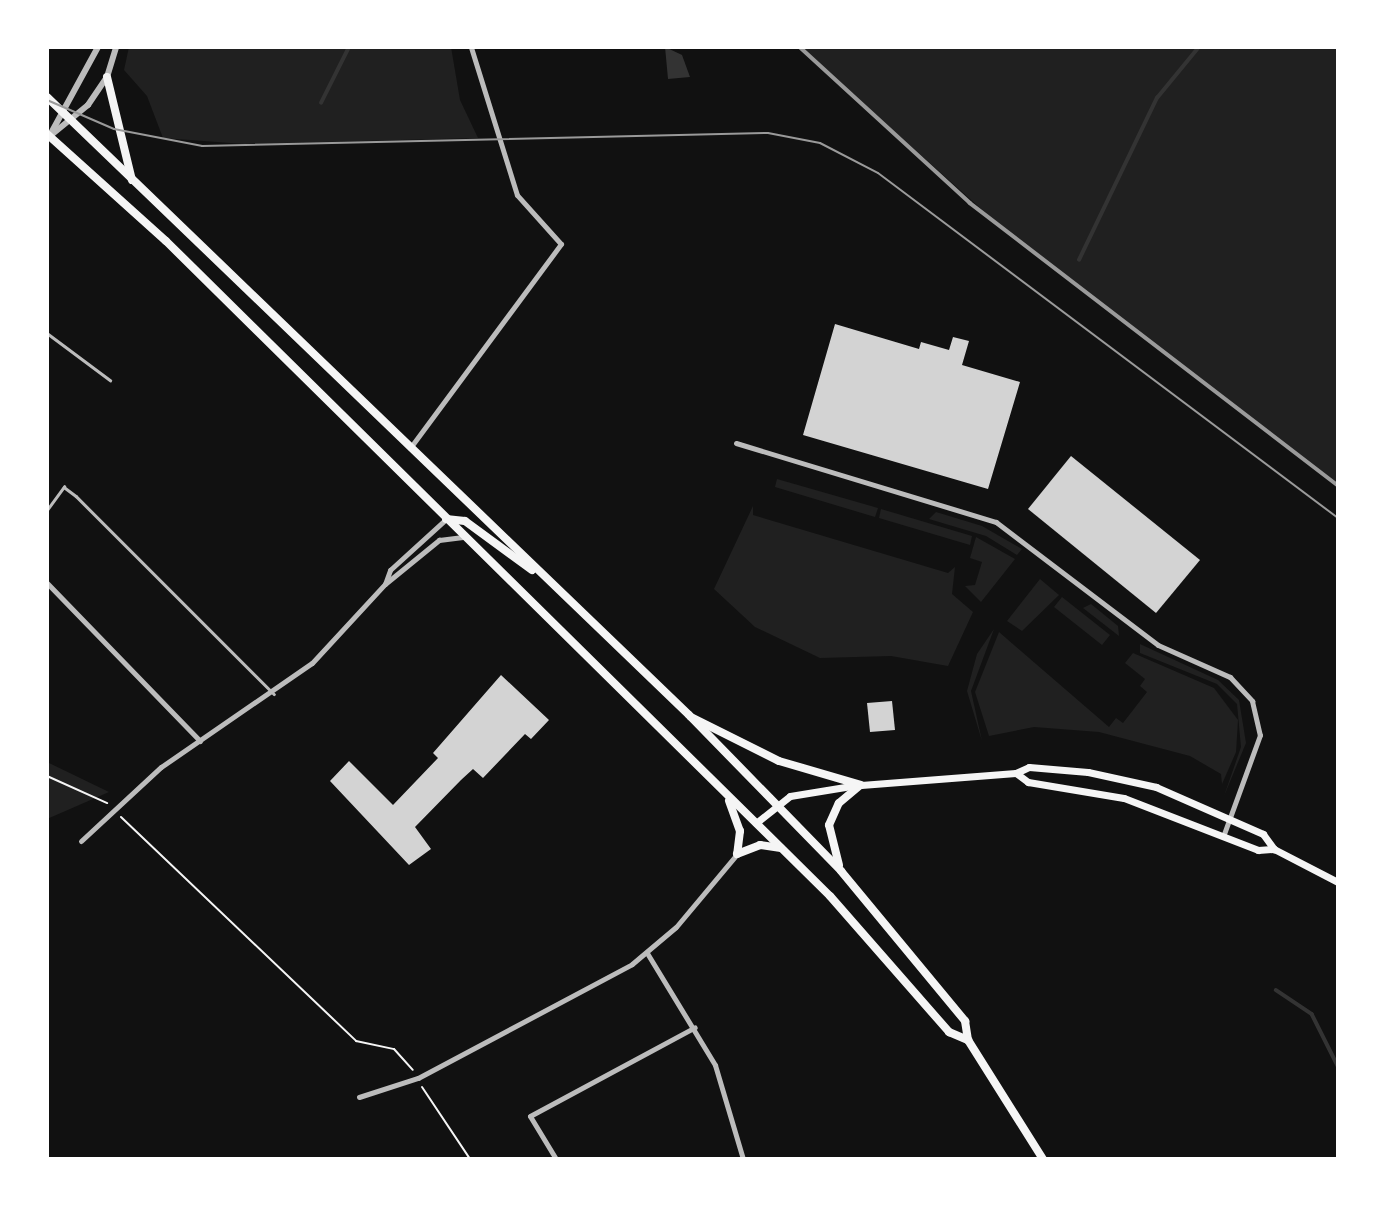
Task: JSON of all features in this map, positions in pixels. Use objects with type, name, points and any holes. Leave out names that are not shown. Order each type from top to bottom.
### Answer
[{"type":"main road","points":[[107,77],[133,182]]},
{"type":"main road","points":[[47,97],[75,119],[133,182],[689,715],[841,871],[965,1021],[968,1040],[1043,1159]]},
{"type":"main road","points":[[48,136],[166,241],[463,537],[783,849],[949,1032],[968,1040]]},
{"type":"main road","points":[[446,519],[465,521],[549,581]]},
{"type":"main road","points":[[689,715],[752,750],[851,786]]},
{"type":"main road","points":[[756,823],[777,805],[797,794],[861,785],[1016,773],[1029,767],[1088,772],[1156,788],[1231,819],[1263,834],[1274,849],[1338,882]]},
{"type":"main road","points":[[1016,773],[1028,782],[1124,798],[1224,834],[1258,850],[1274,849]]},
{"type":"main road","points":[[841,871],[830,825],[839,803],[861,785]]},
{"type":"main road","points":[[727,795],[740,831],[737,854],[760,845],[783,849]]},
{"type":"street","points":[[48,136],[88,76],[98,47]]},
{"type":"street","points":[[48,136],[75,119],[107,77],[116,47]]},
{"type":"street","points":[[410,448],[561,244],[517,195],[471,47]]},
{"type":"street","points":[[736,443],[996,522],[1158,645],[1230,677],[1252,701],[1260,735],[1224,834]]},
{"type":"street","points":[[384,584],[390,570],[446,519]]},
{"type":"street","points":[[81,841],[161,767],[274,694],[384,584],[439,540],[463,537]]},
{"type":"street","points":[[47,583],[200,741]]},
{"type":"street","points":[[359,1097],[418,1078],[543,1016],[647,953],[737,854]]},
{"type":"street","points":[[647,953],[695,1027],[715,1065],[725,1115],[743,1159]]},
{"type":"street","points":[[556,1159],[530,1116],[695,1027]]},
{"type":"lane","points":[[47,333],[110,380]]},
{"type":"lane","points":[[47,510],[64,488],[76,496],[274,694]]},
{"type":"path","points":[[47,776],[105,802]]},
{"type":"path","points":[[120,816],[356,1041],[394,1049],[411,1066]]},
{"type":"path","points":[[423,1088],[470,1159]]},
{"type":"shaded area","points":[[129,47],[451,47],[460,100],[478,138],[244,144],[163,138],[147,96],[124,70]]},
{"type":"shaded area","points":[[665,47],[682,55],[690,77],[668,79]]},
{"type":"shaded area","points":[[800,47],[1338,47],[1338,485],[1016,240]]},
{"type":"shaded area","points":[[777,479],[878,508],[875,517],[775,487]]},
{"type":"shaded area","points":[[753,506],[753,515],[948,573],[955,567],[952,594],[973,612],[948,666],[891,656],[820,658],[755,627],[714,589]]},
{"type":"shaded area","points":[[881,509],[972,536],[970,545],[879,518]]},
{"type":"shaded area","points":[[936,512],[982,526],[1022,549],[1017,555],[986,536],[929,519]]},
{"type":"shaded area","points":[[976,537],[1015,559],[981,602],[965,586],[975,585],[982,562],[970,558]]},
{"type":"shaded area","points":[[1040,579],[1059,595],[1022,631],[1007,621]]},
{"type":"shaded area","points":[[1062,597],[1110,635],[1102,645],[1054,607]]},
{"type":"shaded area","points":[[1091,604],[1118,626],[1119,636],[1083,608]]},
{"type":"shaded area","points":[[994,629],[971,691],[982,741],[967,691],[977,654]]},
{"type":"shaded area","points":[[999,632],[1109,727],[1116,718],[1123,723],[1147,692],[1140,686],[1145,679],[1125,663],[1133,653],[1214,688],[1238,720],[1236,752],[1222,784],[1221,774],[1190,756],[1099,732],[1034,727],[989,736],[975,692]]},
{"type":"shaded area","points":[[1140,644],[1218,680],[1239,700],[1246,743],[1224,796],[1241,747],[1237,704],[1217,684],[1140,653]]},
{"type":"shaded area","points":[[47,762],[109,792],[47,819]]},
{"type":"building","points":[[835,324],[919,349],[921,342],[949,350],[953,337],[969,341],[962,365],[1020,382],[988,489],[803,435]]},
{"type":"building","points":[[1071,456],[1200,560],[1156,613],[1028,509]]},
{"type":"building","points":[[501,675],[549,720],[531,739],[525,734],[483,778],[473,769],[415,827],[431,849],[409,865],[330,781],[349,761],[393,805],[438,758],[433,753]]},
{"type":"building","points":[[892,701],[895,730],[870,732],[867,703]]},
{"type":"waterway","points":[[321,103],[349,47]]},
{"type":"waterway","points":[[1079,260],[1157,98],[1199,47]]},
{"type":"waterway","points":[[1276,990],[1312,1014],[1338,1066]]},
{"type":"tram line","points":[[47,100],[114,129],[202,146],[768,133],[820,143],[878,173],[1338,518]]},
{"type":"railway","points":[[800,47],[970,203],[1338,485]]}]
